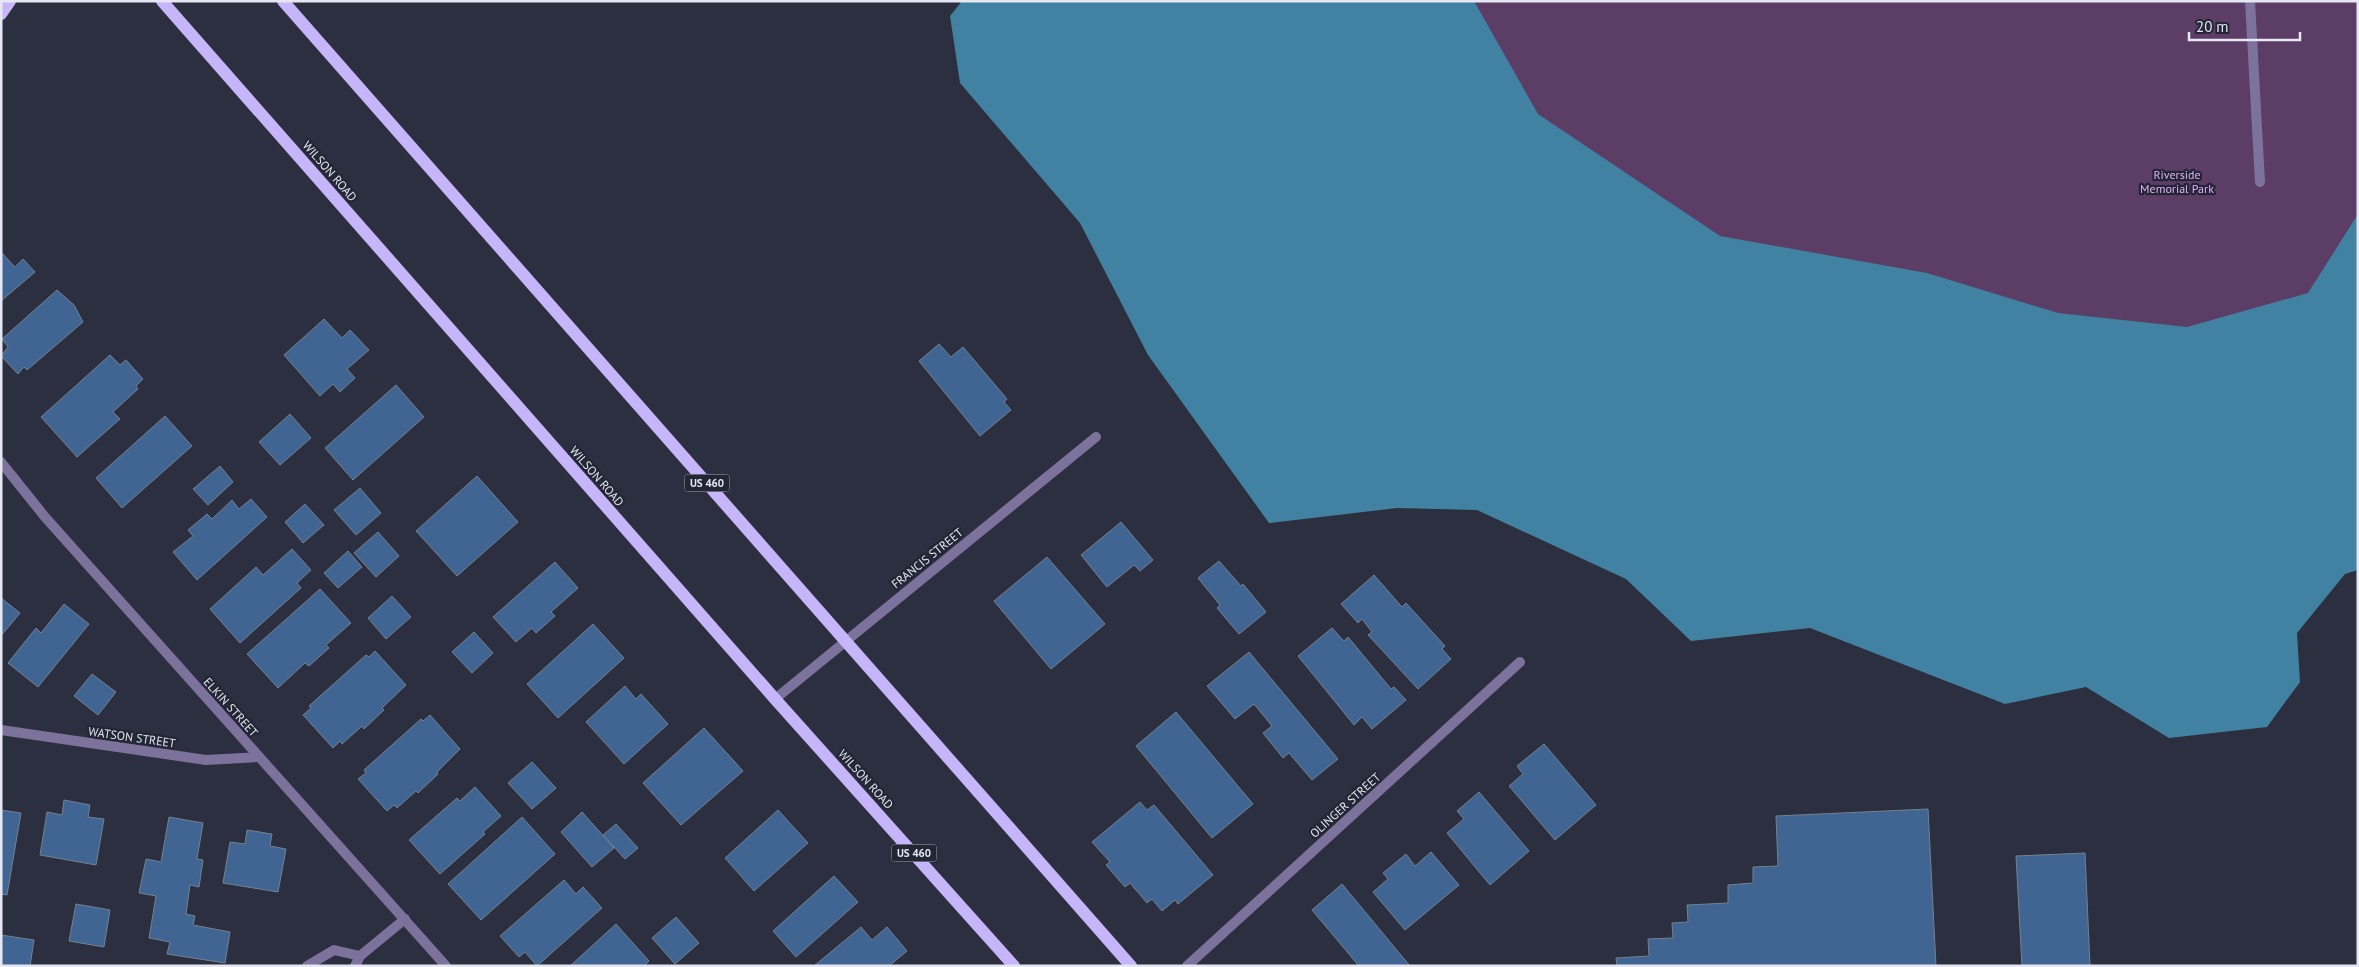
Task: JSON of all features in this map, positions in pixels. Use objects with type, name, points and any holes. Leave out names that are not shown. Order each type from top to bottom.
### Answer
[{"type":"main road","points":[[1,14],[10,1]]},
{"type":"main road","name":"WILSON ROAD","points":[[162,1],[776,699],[1014,966]]},
{"type":"main road","name":"US 460","points":[[283,1],[844,641],[1132,966]]},
{"type":"street","points":[[2250,1],[2260,182]]},
{"type":"street","name":"FRANCIS STREET","points":[[776,699],[844,641],[1096,437]]},
{"type":"street","name":"ELKIN STREET","points":[[1,462],[45,517],[446,966]]},
{"type":"street","name":"OLINGER STREET","points":[[1188,966],[1520,662]]},
{"type":"street","name":"WATSON STREET","points":[[1,730],[206,760],[259,757]]},
{"type":"street","points":[[355,966],[360,956],[405,919]]},
{"type":"street","points":[[307,966],[334,950],[360,956]]},
{"type":"green space","name":"Riverside Memorial Park","points":[[1284,1],[2358,1],[2358,349],[1811,301]]},
{"type":"water","points":[[962,1],[1474,1],[1538,114],[1720,236],[1927,273],[2058,313],[2187,327],[2308,293],[2358,214],[2358,570],[2345,574],[2297,633],[2300,682],[2267,727],[2169,738],[2086,687],[2005,704],[1810,628],[1691,641],[1626,579],[1477,510],[1397,508],[1269,523],[1148,355],[1080,223],[960,83],[950,16]]},
{"type":"building","points":[[1,252],[15,267],[23,259],[35,272],[1,301]]},
{"type":"building","points":[[57,290],[74,305],[83,322],[27,370],[24,367],[18,374],[1,356],[8,347],[2,339]]},
{"type":"building","points":[[324,319],[342,338],[350,330],[369,350],[347,369],[355,378],[340,392],[333,384],[320,396],[284,355]]},
{"type":"building","points":[[939,344],[951,357],[963,347],[1007,399],[1004,402],[1011,410],[980,436],[919,361]]},
{"type":"building","points":[[110,355],[120,365],[126,360],[143,379],[136,386],[138,389],[113,412],[120,419],[77,457],[41,417]]},
{"type":"building","points":[[396,385],[424,417],[353,480],[325,448]]},
{"type":"building","points":[[290,414],[311,438],[280,465],[259,442]]},
{"type":"building","points":[[165,416],[192,446],[122,508],[96,478]]},
{"type":"building","points":[[220,466],[233,482],[208,505],[193,489]]},
{"type":"building","points":[[477,476],[518,522],[457,576],[416,531]]},
{"type":"building","points":[[360,488],[381,513],[356,535],[334,510]]},
{"type":"building","points":[[251,499],[267,517],[197,580],[173,552],[193,536],[188,530],[207,514],[212,519],[232,500],[239,509]]},
{"type":"building","points":[[305,504],[324,525],[303,543],[285,522]]},
{"type":"building","points":[[1121,522],[1153,560],[1140,571],[1134,565],[1107,587],[1081,555]]},
{"type":"building","points":[[378,532],[399,556],[376,577],[354,553]]},
{"type":"building","points":[[292,549],[311,570],[297,583],[301,588],[240,643],[210,609],[256,567],[263,575]]},
{"type":"building","points":[[348,551],[362,567],[338,588],[324,573]]},
{"type":"building","points":[[1047,557],[1105,624],[1051,669],[994,601]]},
{"type":"building","points":[[1219,561],[1241,586],[1243,584],[1266,612],[1239,634],[1217,608],[1220,605],[1198,578]]},
{"type":"building","points":[[555,562],[578,588],[551,612],[555,616],[536,633],[532,628],[516,642],[493,617]]},
{"type":"building","points":[[1374,575],[1402,607],[1406,603],[1445,646],[1442,649],[1451,659],[1418,689],[1368,635],[1372,632],[1362,619],[1358,623],[1341,604]]},
{"type":"building","points":[[320,589],[351,623],[326,645],[329,648],[309,666],[305,663],[278,688],[247,654]]},
{"type":"building","points":[[392,596],[411,617],[386,639],[368,618]]},
{"type":"building","points":[[1,598],[20,613],[1,636]]},
{"type":"building","points":[[64,604],[89,624],[38,687],[8,663],[36,628],[41,633]]},
{"type":"building","points":[[593,624],[624,658],[558,718],[527,684]]},
{"type":"building","points":[[1332,628],[1344,641],[1348,637],[1391,689],[1394,687],[1406,700],[1372,729],[1362,717],[1354,725],[1298,656]]},
{"type":"building","points":[[474,632],[493,653],[472,673],[452,652]]},
{"type":"building","points":[[375,651],[406,685],[364,729],[362,726],[342,744],[340,741],[333,748],[303,715],[311,708],[309,706],[366,655],[369,657]]},
{"type":"building","points":[[1249,652],[1338,759],[1312,780],[1289,753],[1283,758],[1263,733],[1272,726],[1254,704],[1235,719],[1207,686]]},
{"type":"building","points":[[92,674],[116,692],[98,715],[74,696]]},
{"type":"building","points":[[625,686],[636,699],[641,694],[668,724],[624,764],[586,722]]},
{"type":"building","points":[[1176,712],[1253,804],[1212,838],[1136,746]]},
{"type":"building","points":[[430,715],[460,749],[418,793],[416,791],[397,808],[394,805],[387,811],[358,779],[366,773],[364,770],[421,719],[423,721]]},
{"type":"building","points":[[704,728],[743,771],[681,825],[643,783]]},
{"type":"building","points":[[1544,744],[1596,805],[1555,840],[1509,786],[1523,774],[1517,766]]},
{"type":"building","points":[[532,762],[556,788],[532,809],[508,783]]},
{"type":"building","points":[[475,787],[501,816],[483,832],[485,834],[440,874],[409,840],[457,798],[460,801]]},
{"type":"building","points":[[1479,792],[1529,851],[1490,885],[1447,833],[1464,819],[1457,811]]},
{"type":"building","points":[[64,800],[90,805],[88,817],[104,819],[96,865],[40,855],[47,812],[62,815]]},
{"type":"building","points":[[1140,802],[1147,810],[1154,805],[1213,875],[1178,904],[1175,900],[1162,911],[1152,899],[1147,903],[1130,883],[1125,887],[1106,865],[1110,862],[1092,842]]},
{"type":"building","points":[[1928,809],[1936,966],[1617,966],[1616,958],[1649,956],[1648,939],[1673,938],[1672,923],[1688,922],[1687,905],[1728,903],[1728,885],[1753,883],[1753,867],[1778,866],[1776,816]]},
{"type":"building","points":[[1,810],[21,813],[7,895],[1,894]]},
{"type":"building","points":[[778,810],[808,843],[754,891],[725,858]]},
{"type":"building","points":[[582,812],[614,848],[592,867],[561,832]]},
{"type":"building","points":[[169,817],[203,823],[197,859],[203,860],[199,887],[190,885],[186,914],[195,916],[193,925],[230,932],[225,963],[167,954],[170,942],[149,938],[156,896],[139,893],[146,859],[161,862]]},
{"type":"building","points":[[522,817],[555,854],[481,920],[448,884]]},
{"type":"building","points":[[616,824],[638,848],[625,859],[603,835]]},
{"type":"building","points":[[247,830],[272,834],[270,846],[286,849],[278,892],[223,883],[230,842],[245,844]]},
{"type":"building","points":[[1431,852],[1459,885],[1405,930],[1373,892],[1388,879],[1383,873],[1406,854],[1415,866]]},
{"type":"building","points":[[2085,853],[2090,966],[2022,966],[2016,856]]},
{"type":"building","points":[[834,876],[858,902],[796,957],[773,931]]},
{"type":"building","points":[[564,880],[576,894],[583,887],[602,908],[537,966],[525,952],[519,957],[500,936]]},
{"type":"building","points":[[1342,884],[1410,966],[1359,966],[1312,910]]},
{"type":"building","points":[[76,904],[110,910],[104,947],[69,941]]},
{"type":"building","points":[[676,917],[699,943],[675,964],[652,938]]},
{"type":"building","points":[[616,924],[649,961],[644,966],[570,966]]},
{"type":"building","points":[[861,927],[872,940],[887,927],[907,951],[889,966],[814,966]]},
{"type":"building","points":[[1,935],[34,940],[30,966],[1,966]]}]
